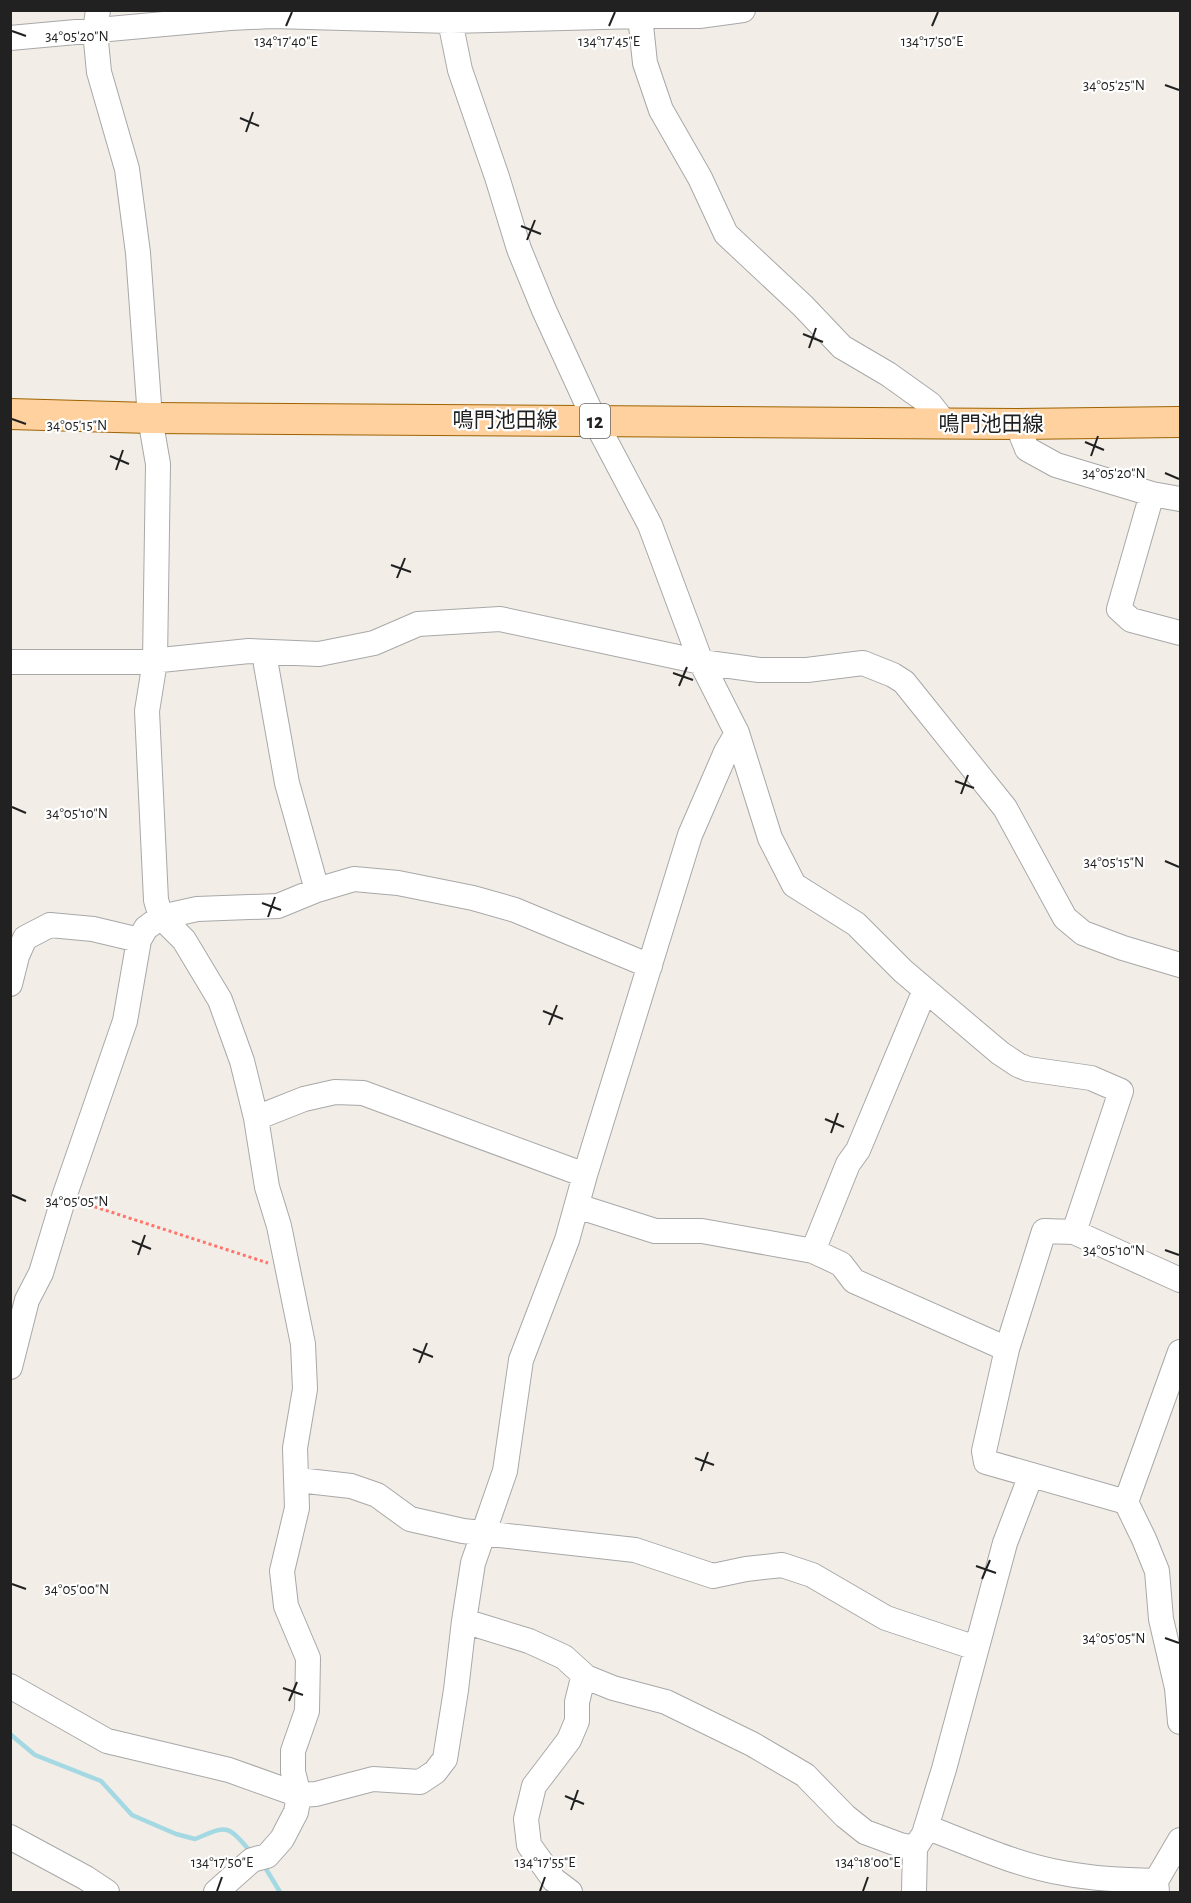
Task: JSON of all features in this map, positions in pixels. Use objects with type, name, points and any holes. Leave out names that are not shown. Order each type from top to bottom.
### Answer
[{"type":"main road","name":"鳴門池田線","points":[[10,414],[150,418],[1017,424],[1180,422]]},
{"type":"street","points":[[10,38],[97,21],[273,16],[447,18],[640,16],[743,10]]},
{"type":"street","points":[[640,16],[645,63],[661,110],[700,178],[726,234],[803,306],[842,347],[888,374],[930,404],[945,423]]},
{"type":"street","points":[[447,18],[460,70],[519,249],[595,421],[650,525],[701,662],[737,733],[770,838],[794,885],[856,924],[903,971],[1018,1065],[1028,1069],[1091,1078],[1121,1091],[1074,1232]]},
{"type":"street","points":[[97,21],[99,72],[127,169],[138,253],[150,418],[158,464],[155,661],[147,711],[156,900],[161,917],[184,940],[220,1000],[242,1061],[256,1118],[267,1187],[279,1226],[303,1344],[305,1389],[295,1448],[298,1480],[297,1509],[282,1571],[286,1606],[308,1658],[307,1711],[293,1751],[293,1772],[299,1795],[296,1812],[282,1839],[267,1856],[252,1860],[216,1893]]},
{"type":"street","points":[[1017,424],[1027,449],[1056,465],[1152,494],[1180,499]]},
{"type":"street","points":[[1152,494],[1119,609],[1131,620],[1180,633]]},
{"type":"street","points":[[10,662],[155,661],[249,651],[319,654],[374,643],[418,624],[500,619],[701,662],[778,670],[807,670],[863,663],[904,682],[1005,808],[1065,918],[1083,933],[1180,965]]},
{"type":"street","points":[[266,652],[266,665],[287,783],[317,890]]},
{"type":"street","points":[[10,1686],[107,1741],[229,1770],[299,1795],[316,1794],[373,1779],[420,1782],[435,1772],[445,1759],[473,1563],[505,1471],[521,1360],[563,1250],[690,835],[726,752],[737,733]]},
{"type":"street","points":[[10,1367],[27,1300],[41,1273],[64,1197],[125,1021],[140,940],[146,928],[161,917],[197,909],[278,906],[317,890],[354,879],[398,883],[473,898],[515,910],[650,966]]},
{"type":"street","points":[[10,984],[17,956],[25,938],[50,925],[93,929],[140,940]]},
{"type":"street","points":[[813,1251],[848,1164],[858,1150],[925,990]]},
{"type":"street","points":[[256,1118],[304,1099],[335,1092],[363,1093],[585,1176]]},
{"type":"street","points":[[577,1206],[655,1231],[702,1231],[813,1251],[842,1264],[854,1281],[1008,1349]]},
{"type":"street","points":[[1126,1502],[986,1462],[984,1451],[1008,1349],[1044,1231],[1074,1232],[1180,1280]]},
{"type":"street","points":[[1180,1352],[1126,1502],[1170,1596],[1161,1619],[1177,1688],[1180,1722]]},
{"type":"street","points":[[914,1893],[915,1848],[924,1834],[1005,1544],[1031,1475]]},
{"type":"street","points":[[298,1480],[351,1486],[377,1495],[410,1519],[463,1532],[635,1550],[713,1576],[782,1565],[812,1575],[886,1618],[976,1648]]},
{"type":"street","points":[[464,1621],[529,1641],[564,1657],[586,1677],[612,1688],[666,1702],[752,1744],[805,1775],[845,1816],[865,1832],[915,1848]]},
{"type":"street","points":[[570,1893],[554,1880],[529,1845],[526,1819],[534,1786],[569,1740],[573,1731],[577,1721],[577,1702],[582,1682],[586,1677]]},
{"type":"street","points":[[926,1827],[1016,1861],[1060,1873],[1156,1887],[1180,1840]]},
{"type":"street","points":[[10,1837],[86,1878],[107,1893]]},
{"type":"path","points":[[64,1197],[278,1266],[287,1266]]},
{"type":"waterway","points":[[10,1734],[35,1755],[101,1781],[132,1815],[176,1834],[195,1839],[214,1831],[230,1831],[250,1851]]},
{"type":"waterway","points":[[266,1869],[280,1892]]}]
